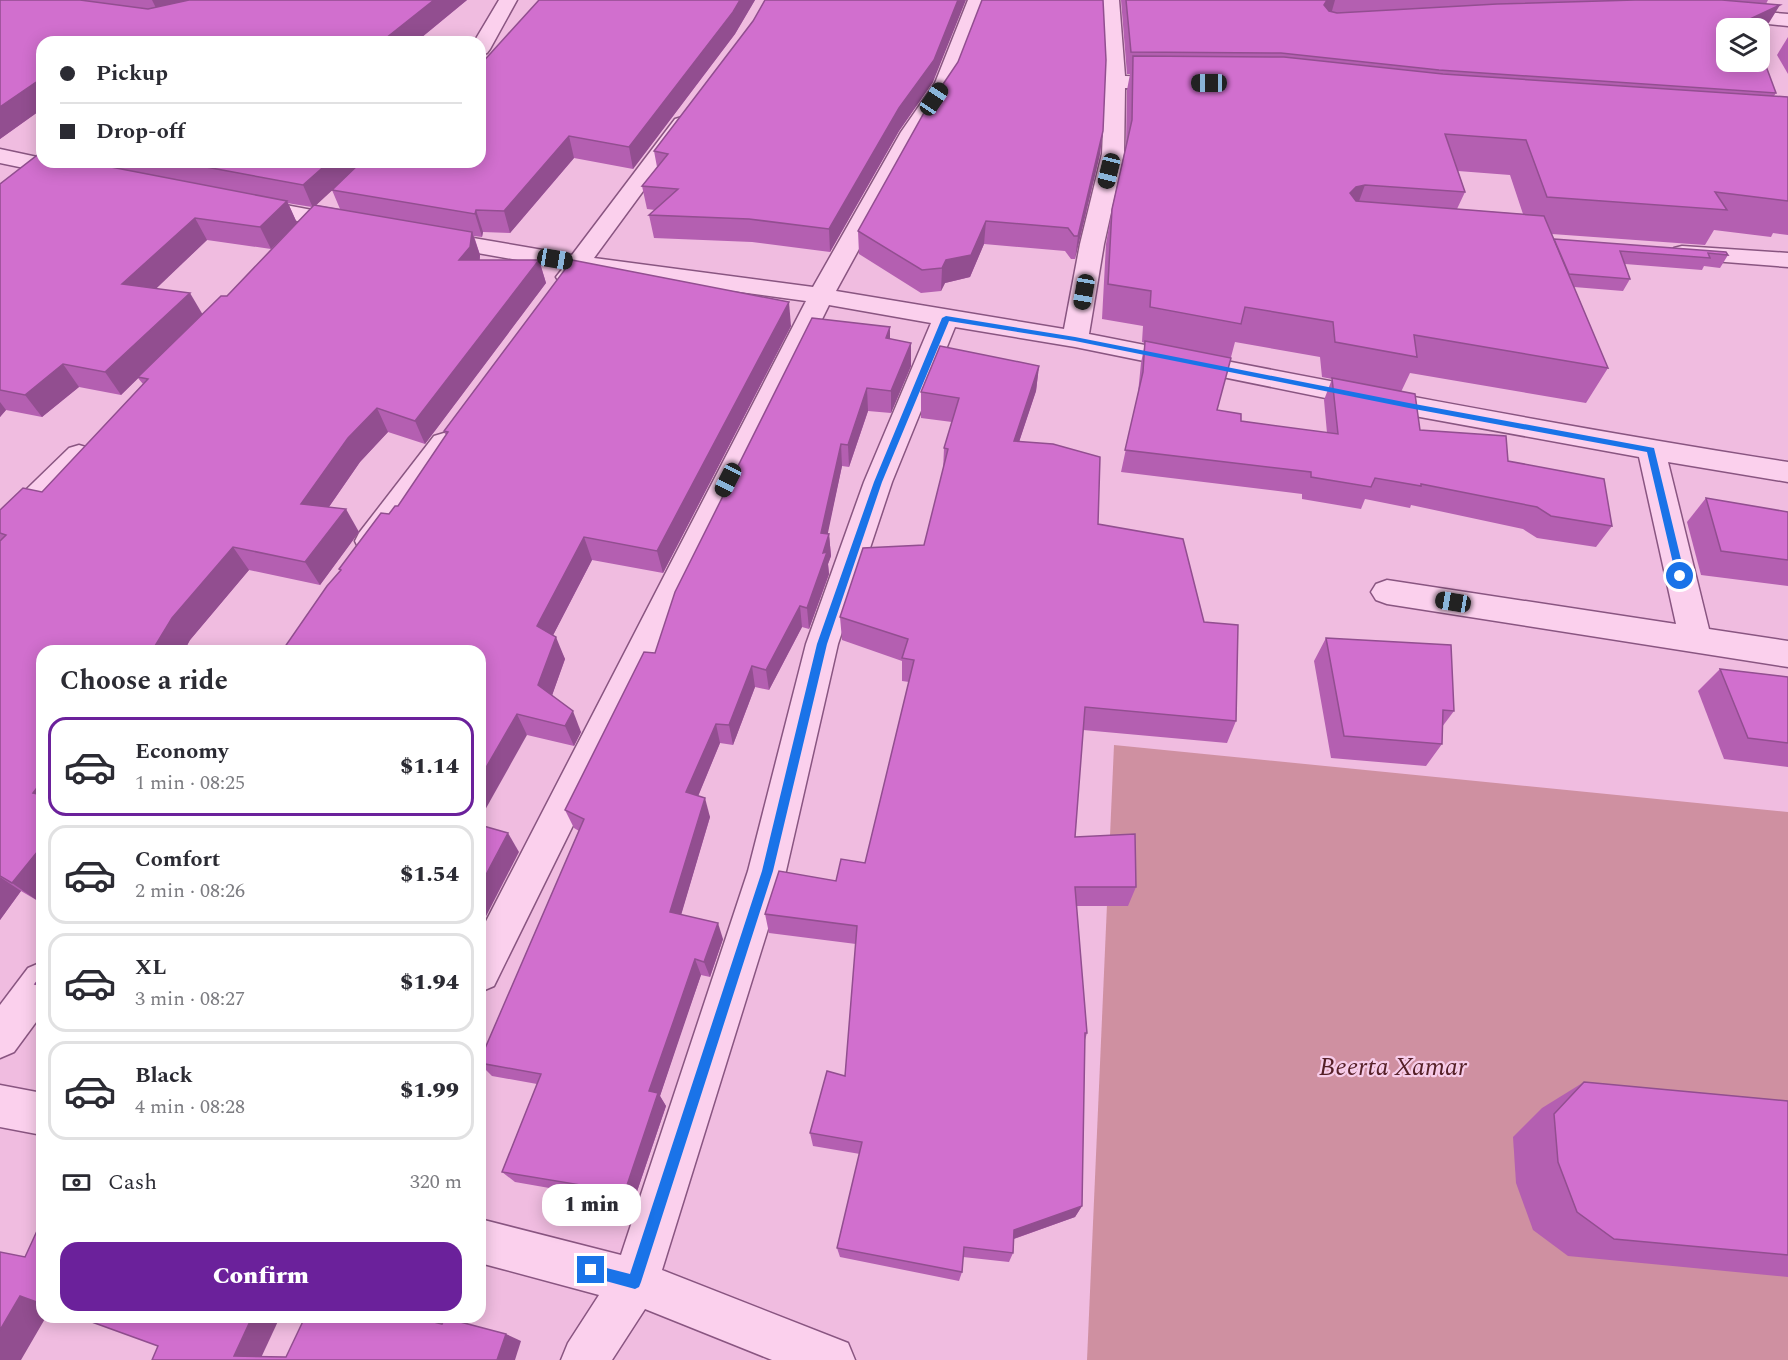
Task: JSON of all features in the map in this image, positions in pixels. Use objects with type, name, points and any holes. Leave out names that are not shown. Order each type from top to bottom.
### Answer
[{"type":"street","points":[[486,38],[508,0]]},
{"type":"street","points":[[486,961],[841,256],[912,132],[945,83],[968,30],[976,0]]},
{"type":"street","points":[[1075,339],[1092,244],[1113,154],[1115,82],[1110,0]]},
{"type":"street","points":[[1709,13],[1788,20]]},
{"type":"street","points":[[1115,82],[1196,83]]},
{"type":"street","points":[[557,291],[697,103]]},
{"type":"street","points":[[0,156],[36,164]]},
{"type":"street","points":[[24,185],[45,168]]},
{"type":"street","points":[[58,168],[95,175]]},
{"type":"street","points":[[310,227],[345,194]]},
{"type":"street","points":[[225,200],[310,227],[366,226]]},
{"type":"street","points":[[413,234],[578,263],[821,296],[1075,339],[1409,406],[1651,450],[1788,472]]},
{"type":"street","points":[[1664,251],[1788,260]]},
{"type":"street","points":[[585,1360],[635,1282],[767,871],[822,644],[878,482],[946,318]]},
{"type":"street","points":[[359,556],[458,424]]},
{"type":"street","points":[[0,533],[92,442]]},
{"type":"street","points":[[1651,450],[1695,639]]},
{"type":"street","points":[[1387,592],[1788,654]]},
{"type":"street","points":[[0,1038],[36,989]]},
{"type":"street","points":[[0,1106],[36,1113]]},
{"type":"street","points":[[486,1243],[635,1282],[831,1360]]},
{"type":"green space","name":"Beerta Xamar","points":[[1114,745],[1788,812],[1788,1360],[1087,1360]]},
{"type":"building","points":[[0,0],[80,0],[148,9],[189,0],[434,0],[389,36],[36,36],[36,82],[0,107]]},
{"type":"building","points":[[539,0],[740,0],[629,147],[569,136],[504,211],[476,210],[475,214],[332,190],[355,168],[486,168],[486,58]]},
{"type":"building","points":[[765,0],[958,0],[934,60],[899,108],[829,229],[749,219],[649,215],[678,189],[642,186],[668,154],[654,151],[753,21]]},
{"type":"building","points":[[982,0],[1103,0],[1106,60],[1103,131],[1078,236],[1074,236],[1068,228],[986,221],[971,255],[946,260],[942,268],[922,270],[858,231],[925,111],[958,62]]},
{"type":"building","points":[[1126,0],[1327,0],[1324,5],[1329,11],[1337,13],[1497,4],[1635,0],[1722,0],[1780,5],[1752,18],[1716,18],[1716,72],[1768,72],[1776,93],[1439,70],[1281,53],[1131,52]]},
{"type":"building","points":[[1133,56],[1284,57],[1443,74],[1788,97],[1788,201],[1715,192],[1727,210],[1547,197],[1526,140],[1445,134],[1465,192],[1365,185],[1356,187],[1350,193],[1356,201],[1544,216],[1608,368],[1414,335],[1417,357],[1335,342],[1333,322],[1245,307],[1241,324],[1150,307],[1151,291],[1108,284],[1112,209],[1132,120]]},
{"type":"building","points":[[36,156],[36,168],[116,168],[287,201],[260,227],[195,218],[122,284],[190,293],[105,372],[63,364],[25,395],[0,390],[0,184]]},
{"type":"building","points":[[211,168],[322,168],[303,185]]},
{"type":"building","points":[[314,205],[472,232],[470,247],[459,260],[539,260],[415,421],[377,408],[348,438],[301,504],[346,509],[305,562],[233,547],[172,618],[156,645],[36,645],[36,789],[33,793],[36,794],[36,853],[12,883],[0,876],[0,541],[6,535],[0,533],[0,510],[23,488],[42,492],[148,379],[138,377],[221,296],[227,296]]},
{"type":"building","points":[[1554,239],[1726,252],[1728,255],[1708,253],[1710,258],[1620,251],[1630,279],[1569,274]]},
{"type":"building","points":[[572,260],[789,302],[657,551],[584,537],[537,626],[556,637],[538,685],[573,711],[565,726],[517,714],[486,768],[486,645],[286,645],[381,513],[389,514],[395,506],[398,506],[448,432],[444,431]]},
{"type":"building","points":[[812,318],[890,327],[886,338],[911,343],[891,391],[867,388],[848,445],[841,444],[821,533],[829,534],[823,553],[827,552],[807,608],[800,606],[766,670],[752,666],[729,725],[716,724],[686,792],[705,798],[670,912],[718,923],[704,962],[695,959],[649,1091],[658,1093],[620,1206],[578,1195],[581,1185],[502,1172],[541,1074],[486,1064],[486,1046],[584,819],[565,810],[644,652],[655,653],[675,592]]},
{"type":"building","points":[[1145,341],[1231,358],[1217,410],[1241,414],[1241,421],[1338,434],[1332,378],[1415,394],[1420,430],[1506,436],[1508,461],[1604,479],[1612,526],[1551,516],[1537,507],[1421,484],[1421,486],[1375,478],[1371,487],[1311,477],[1311,472],[1125,450],[1143,372]]},
{"type":"building","points":[[940,346],[1039,366],[1014,441],[1053,444],[1100,457],[1098,524],[1183,539],[1204,622],[1238,625],[1236,721],[1085,707],[1075,837],[1135,834],[1136,887],[1075,887],[1087,1033],[1085,1033],[1082,1206],[1014,1230],[1013,1253],[964,1247],[962,1272],[837,1248],[862,1142],[810,1133],[827,1071],[845,1076],[857,926],[765,914],[779,871],[836,881],[841,859],[865,863],[914,660],[902,658],[908,639],[840,617],[863,548],[924,545],[948,449],[944,448],[959,398],[921,392]]},
{"type":"building","points":[[1706,498],[1788,512],[1788,560],[1721,551]]},
{"type":"building","points":[[1326,638],[1451,645],[1454,711],[1443,710],[1442,744],[1344,736]]},
{"type":"building","points":[[1720,669],[1788,677],[1788,743],[1748,738]]},
{"type":"building","points":[[486,827],[508,833],[486,875]]},
{"type":"building","points":[[1584,1082],[1788,1101],[1788,1255],[1614,1239],[1577,1212],[1558,1162],[1554,1114]]},
{"type":"building","points":[[36,1233],[36,1302],[20,1296],[0,1330],[0,1252],[25,1257]]},
{"type":"building","points":[[95,1323],[249,1323],[234,1356],[286,1357],[302,1323],[464,1323],[506,1334],[497,1360],[152,1360],[158,1346]]},
{"type":"route","points":[[591,1270],[635,1282],[767,871],[822,644],[878,482],[946,318],[1075,339],[1409,406],[1651,450],[1680,576]]}]
